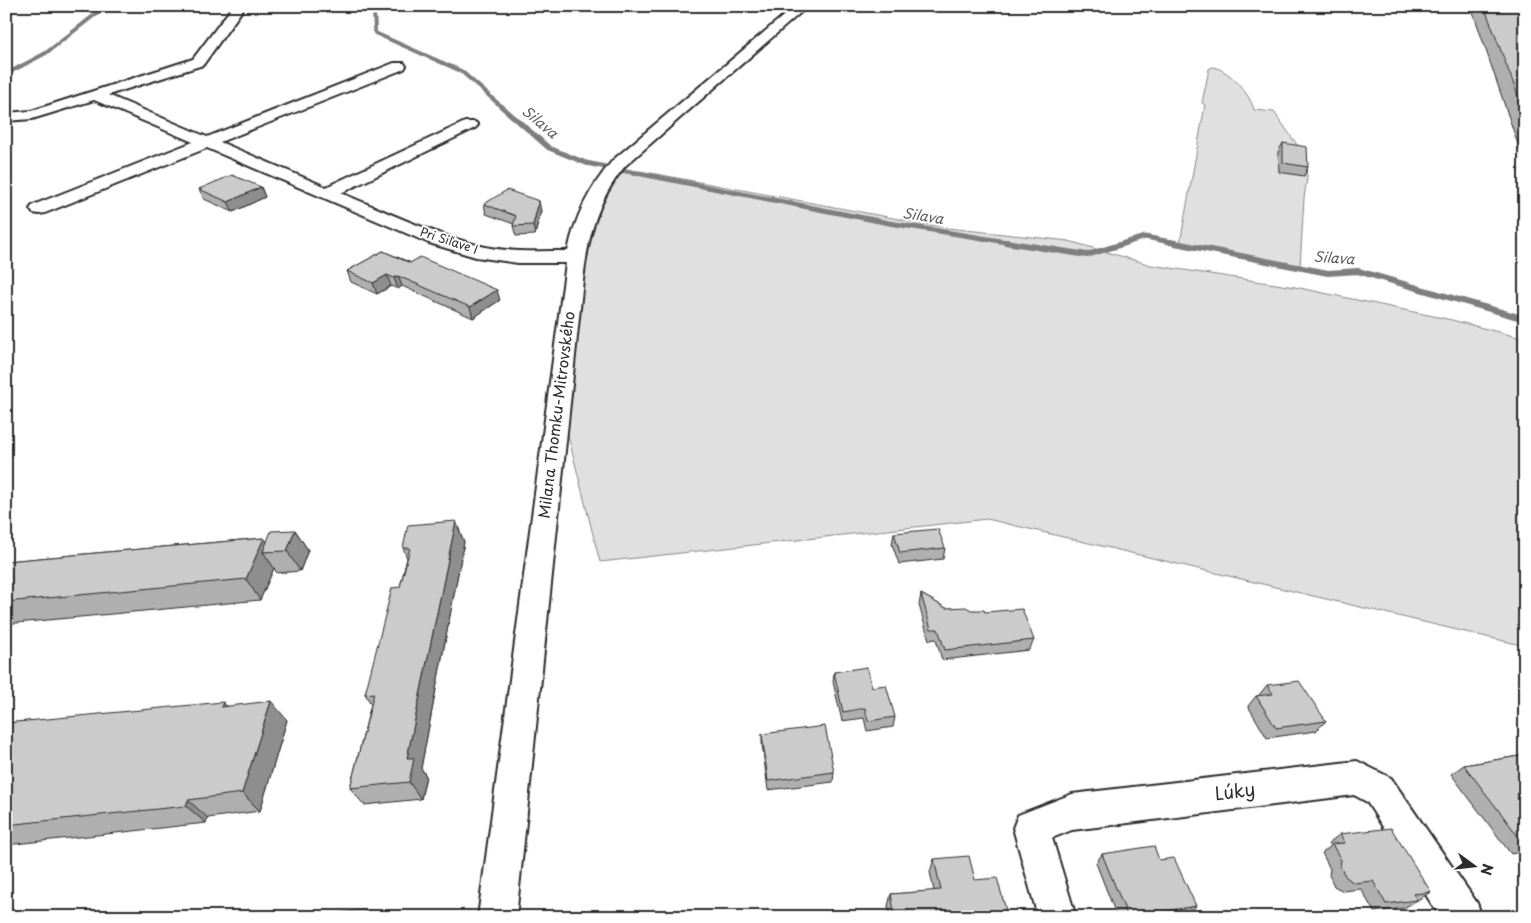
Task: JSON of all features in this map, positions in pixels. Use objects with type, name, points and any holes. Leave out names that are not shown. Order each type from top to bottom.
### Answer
[{"type":"street","points":[[6,117],[32,115],[198,62],[239,6]]},
{"type":"street","name":"Milana Thomku-Mitrovského","points":[[496,917],[552,450],[578,257],[589,206],[614,168],[726,74],[802,6]]},
{"type":"street","points":[[39,209],[399,66]]},
{"type":"street","name":"Pri Siľave I","points":[[96,96],[436,239],[476,251],[518,257],[578,257]]},
{"type":"street","points":[[326,193],[470,125]]},
{"type":"street","name":"Lúky","points":[[1057,917],[1031,828],[1072,812],[1357,778],[1379,790],[1463,917]]},
{"type":"shaded area","points":[[1212,67],[1225,72],[1238,83],[1244,90],[1254,110],[1274,112],[1305,156],[1307,178],[1300,267],[1180,243],[1205,105],[1202,103],[1209,69]]},
{"type":"shaded area","points":[[640,171],[947,228],[1069,241],[1151,265],[1295,287],[1452,320],[1525,339],[1525,646],[987,519],[600,562],[565,424],[585,246],[599,199],[614,172]]},
{"type":"building","points":[[1484,6],[1525,6],[1525,114]]},
{"type":"building","points":[[1283,143],[1307,147],[1308,167],[1283,163]]},
{"type":"building","points":[[232,175],[261,187],[228,202],[199,189]]},
{"type":"building","points":[[507,190],[539,201],[533,225],[513,226],[516,216],[484,204]]},
{"type":"building","points":[[383,251],[410,263],[420,257],[497,290],[470,307],[398,276],[394,278],[387,275],[373,283],[347,271]]},
{"type":"building","points":[[456,521],[407,758],[414,758],[409,782],[350,788],[374,693],[365,694],[392,588],[400,587],[410,548],[403,548],[408,525]]},
{"type":"building","points":[[938,529],[945,548],[900,553],[894,533]]},
{"type":"building","points":[[295,530],[287,551],[263,552],[271,531]]},
{"type":"building","points":[[264,538],[246,579],[6,602],[6,561]]},
{"type":"building","points":[[921,594],[946,608],[966,607],[971,610],[984,610],[985,612],[1022,609],[1034,640],[945,650],[938,629],[931,629]]},
{"type":"building","points":[[867,667],[872,687],[886,685],[895,717],[868,721],[865,708],[843,712],[834,672]]},
{"type":"building","points":[[1299,681],[1326,721],[1276,728],[1256,696],[1273,694],[1267,685]]},
{"type":"building","points":[[271,701],[242,793],[188,800],[186,806],[6,825],[6,723],[223,702],[221,707]]},
{"type":"building","points":[[825,726],[834,772],[768,781],[762,734]]},
{"type":"building","points":[[1525,755],[1525,845],[1464,765]]},
{"type":"building","points":[[1391,828],[1431,892],[1413,894],[1417,900],[1386,904],[1373,881],[1354,883],[1346,877],[1340,867],[1341,860],[1332,844],[1345,843],[1340,834]]},
{"type":"building","points":[[1154,846],[1159,860],[1174,858],[1196,906],[1128,917],[1102,854]]},
{"type":"building","points":[[969,856],[975,880],[997,878],[1008,917],[895,917],[891,894],[941,890],[934,859]]},
{"type":"building","points":[[365,910],[363,917],[300,917]]},
{"type":"waterway","name":"Silava","points":[[6,74],[46,53],[106,6]]},
{"type":"waterway","name":"Silava","points":[[374,6],[375,33],[461,71],[502,107]]},
{"type":"waterway","name":"Silava","points":[[501,106],[549,148],[586,163],[889,223],[1013,243]]},
{"type":"waterway","name":"Silava","points":[[1125,243],[1145,237],[1176,243]]},
{"type":"waterway","name":"Silava","points":[[1005,242],[1087,255],[1129,242]]},
{"type":"waterway","name":"Silava","points":[[1170,242],[1328,273],[1358,271],[1525,319]]}]
